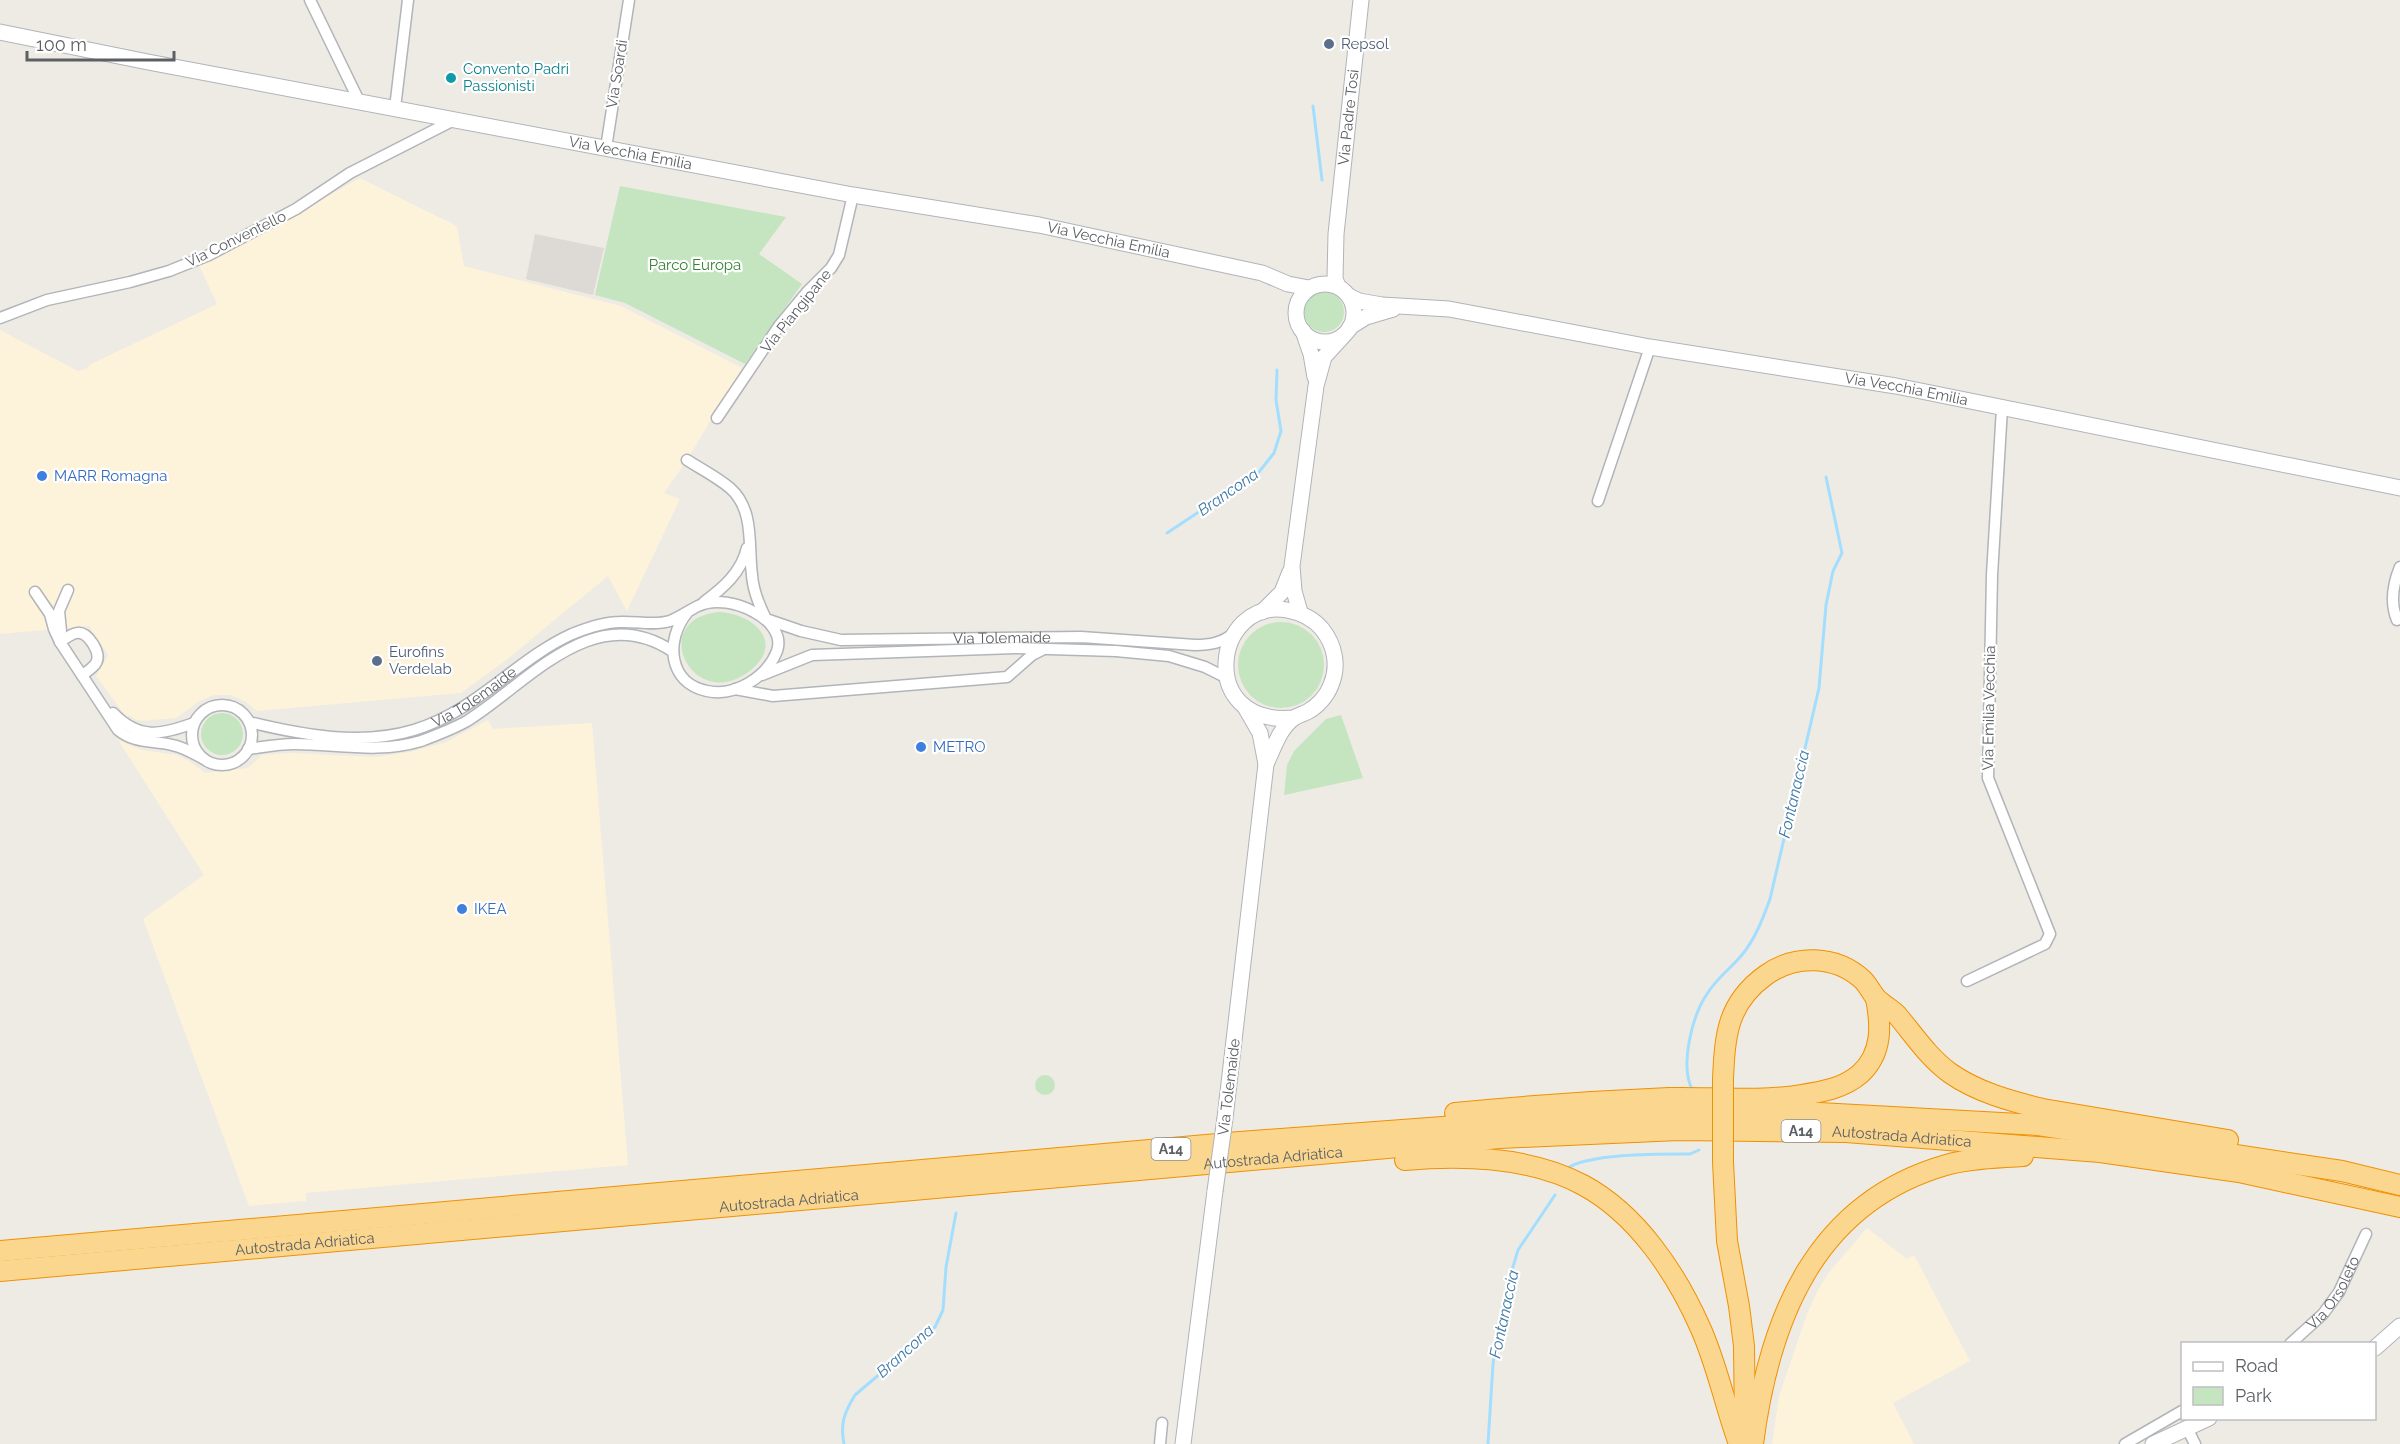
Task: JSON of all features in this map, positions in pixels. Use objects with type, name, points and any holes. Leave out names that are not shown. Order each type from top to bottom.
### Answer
[{"type":"highway","points":[[1746,1444],[1744,1346],[1739,1306],[1726,1241],[1723,1162],[1723,1079],[1726,1035],[1733,1012],[1744,993],[1779,967],[1814,959],[1839,965],[1863,980],[1876,998],[1895,1013],[1922,1047],[1943,1068],[1969,1084],[1998,1097],[2043,1109],[2298,1152],[2342,1171]]},
{"type":"highway","points":[[1240,1142],[1391,1120],[1530,1105],[1669,1098],[1782,1097],[1823,1092],[1855,1078],[1871,1060],[1878,1044],[1880,1030],[1876,998]]},
{"type":"highway","name":"Autostrada Adriatica","points":[[0,1251],[1240,1142],[1618,1114],[1819,1113],[2038,1125],[2342,1171],[2400,1185]]},
{"type":"highway","name":"Autostrada Adriatica","points":[[0,1271],[1500,1138],[1679,1130],[1846,1132],[2100,1152],[2239,1172],[2400,1207]]},
{"type":"highway","points":[[1753,1444],[1763,1385],[1786,1309],[1808,1266],[1841,1226],[1858,1210],[1892,1187],[1947,1165],[1989,1158],[2100,1152]]},
{"type":"highway","points":[[1094,1175],[1141,1178],[1448,1158],[1515,1164],[1556,1173],[1612,1204],[1645,1238],[1673,1275],[1701,1328],[1738,1444]]},
{"type":"street","points":[[310,0],[359,101]]},
{"type":"street","points":[[395,108],[408,0]]},
{"type":"street","name":"Via Soardi","points":[[606,148],[629,0]]},
{"type":"street","name":"Via Padre Tosi","points":[[1336,234],[1361,0]]},
{"type":"street","name":"Via Vecchia Emilia","points":[[0,32],[853,195],[1040,225],[1262,273],[1288,285],[1312,287]]},
{"type":"street","name":"Via Conventello","points":[[0,318],[46,300],[169,272],[210,255],[296,209],[350,173],[456,119]]},
{"type":"street","name":"Via Piangipane","points":[[717,418],[779,326],[831,268],[839,255],[853,195]]},
{"type":"street","points":[[1262,273],[1297,308],[1302,295],[1312,287],[1325,270],[1336,234]]},
{"type":"street","points":[[1336,234],[1335,279],[1354,306],[1354,314],[1347,331]]},
{"type":"street","points":[[1312,287],[1323,284],[1343,291]]},
{"type":"street","name":"Via Vecchia Emilia","points":[[1343,291],[1359,301],[1382,305],[1449,309],[1650,347],[1896,386],[2400,488]]},
{"type":"street","points":[[1303,331],[1315,340],[1324,342],[1333,340],[1366,317],[1408,305]]},
{"type":"street","name":"Via Tolemaide","points":[[1297,308],[1297,320],[1315,368],[1316,386]]},
{"type":"street","name":"Via Tolemaide","points":[[1266,764],[1278,739],[1294,718],[1309,711],[1322,701],[1331,687],[1335,671],[1335,655],[1328,637],[1316,622],[1300,612],[1294,591],[1292,566],[1316,386],[1324,357],[1347,331]]},
{"type":"street","points":[[1598,501],[1650,347]]},
{"type":"street","name":"Via Emilia Vecchia","points":[[1967,981],[2045,944],[2050,934],[1988,778],[1992,575],[2002,408]]},
{"type":"street","name":"Via Tolemaide","points":[[687,460],[731,489],[748,519],[752,577],[758,602],[774,629],[779,644],[770,663],[759,676]]},
{"type":"street","name":"Via Tolemaide","points":[[84,673],[112,712],[124,725],[136,731],[175,730],[194,723],[207,709],[226,705],[236,708],[249,722],[297,734],[360,738],[412,730],[460,710],[538,653],[574,633],[619,621],[655,623],[669,621],[687,613],[721,590],[736,574],[745,558],[750,536]]},
{"type":"street","name":"Via Tolemaide","points":[[699,605],[713,602],[741,605],[766,619],[801,632],[841,640],[1081,637],[1211,645],[1226,640],[1248,620],[1262,612],[1282,592],[1292,566]]},
{"type":"street","points":[[2399,622],[2394,612],[2393,594],[2400,567]]},
{"type":"street","points":[[63,640],[59,626],[59,611],[68,590]]},
{"type":"street","points":[[35,592],[50,614],[54,629],[118,730],[127,737],[140,742],[174,745],[202,758]]},
{"type":"street","points":[[1262,612],[1281,609],[1300,612]]},
{"type":"street","name":"Via Tolemaide","points":[[687,613],[678,624],[673,637],[672,651],[675,665],[683,677],[694,686],[707,691],[721,692],[735,689],[759,676],[812,655],[950,650],[1116,651],[1169,656],[1205,667],[1227,678],[1234,694],[1245,707],[1260,734],[1266,764],[1225,1118],[1183,1444]]},
{"type":"street","points":[[1227,678],[1227,654],[1236,631]]},
{"type":"street","points":[[63,640],[71,634],[87,635],[98,652],[99,658],[84,673]]},
{"type":"street","name":"Via Tolemaide","points":[[202,758],[211,763],[227,765],[240,758],[248,749],[293,744],[390,748],[420,741],[465,722],[558,654],[578,644],[606,635],[636,635],[659,642],[672,651]]},
{"type":"street","points":[[735,689],[773,696],[1006,677],[1032,655],[1043,649]]},
{"type":"street","points":[[1245,707],[1260,716],[1276,719],[1294,718]]},
{"type":"street","points":[[248,749],[251,740],[249,722]]},
{"type":"street","points":[[194,723],[192,742],[202,758]]},
{"type":"street","name":"Via Orsoleto","points":[[2292,1342],[2323,1314],[2339,1292],[2366,1234]]},
{"type":"street","points":[[2376,1347],[2400,1326]]},
{"type":"street","points":[[2376,1348],[2400,1342]]},
{"type":"street","points":[[2125,1444],[2181,1412]]},
{"type":"street","points":[[2153,1444],[2207,1420]]},
{"type":"street","points":[[1160,1444],[1162,1423]]},
{"type":"street","points":[[2187,1428],[2195,1444]]},
{"type":"shaded area","points":[[360,178],[457,226],[464,266],[621,306],[742,368],[687,460],[664,493],[680,499],[627,611],[608,576],[505,661],[461,693],[257,711],[246,702],[231,695],[214,695],[198,702],[176,718],[142,721],[129,715],[127,718],[96,676],[108,655],[89,626],[0,634],[0,330],[78,371],[88,368],[89,365],[217,304],[199,265],[237,247]]},
{"type":"shaded area","points":[[535,234],[604,248],[593,295],[526,279]]},
{"type":"shaded area","points":[[488,720],[493,729],[592,723],[628,1165],[306,1193],[306,1201],[249,1206],[143,919],[204,875],[118,740],[142,750],[177,755],[205,773],[248,768],[262,755],[291,753],[376,757],[410,752],[446,742]]},
{"type":"shaded area","points":[[1867,1228],[1907,1259],[1914,1255],[1970,1361],[1893,1403],[1914,1444],[1772,1444],[1779,1396],[1807,1314],[1830,1271]]},
{"type":"green space","name":"Parco Europa","points":[[620,186],[786,217],[759,254],[802,284],[745,364],[625,303],[595,295]]},
{"type":"green space","points":[[1324,292],[1338,298],[1344,312],[1338,326],[1324,332],[1310,326],[1304,312],[1310,298]]},
{"type":"green space","points":[[719,612],[744,618],[762,632],[765,641],[765,652],[759,662],[747,673],[727,682],[709,681],[695,673],[685,660],[681,645],[685,630],[697,618]]},
{"type":"green space","points":[[1281,622],[1297,626],[1311,635],[1320,649],[1324,665],[1320,681],[1311,695],[1297,704],[1281,708],[1265,704],[1251,695],[1242,681],[1238,665],[1242,649],[1251,635],[1265,626]]},
{"type":"green space","points":[[222,713],[230,714],[237,719],[242,726],[242,742],[237,749],[230,754],[222,755],[214,754],[207,749],[202,742],[201,734],[202,726],[207,719],[214,714]]},
{"type":"green space","points":[[1341,715],[1363,778],[1284,795],[1287,765],[1294,751],[1326,719]]},
{"type":"green space","points":[[1041,1075],[1049,1075],[1055,1081],[1055,1089],[1049,1095],[1041,1095],[1035,1089],[1035,1081]]},
{"type":"waterway","name":"Brancona","points":[[1313,106],[1322,180]]},
{"type":"waterway","name":"Brancona","points":[[1167,533],[1259,472],[1274,453],[1281,431],[1276,400],[1277,370]]},
{"type":"waterway","name":"Fontanaccia","points":[[1693,1091],[1687,1069],[1692,1028],[1707,994],[1746,950],[1758,929],[1770,899],[1819,688],[1826,605],[1833,571],[1842,553],[1826,477]]},
{"type":"waterway","name":"Fontanaccia","points":[[1566,1169],[1608,1157],[1690,1154],[1699,1150]]},
{"type":"waterway","name":"Fontanaccia","points":[[1488,1444],[1493,1364],[1510,1277],[1518,1250],[1555,1195]]},
{"type":"waterway","name":"Brancona","points":[[844,1444],[842,1430],[844,1419],[855,1395],[935,1327],[943,1310],[946,1267],[956,1213]]},
{"type":"place","name":"Repsol","points":[[1329,44]]},
{"type":"place","name":"Convento Padri Passionisti","points":[[451,78]]},
{"type":"place","name":"MARR Romagna","points":[[42,476]]},
{"type":"place","name":"Eurofins Verdelab","points":[[377,661]]},
{"type":"place","name":"METRO","points":[[921,747]]},
{"type":"place","name":"IKEA","points":[[462,909]]}]
